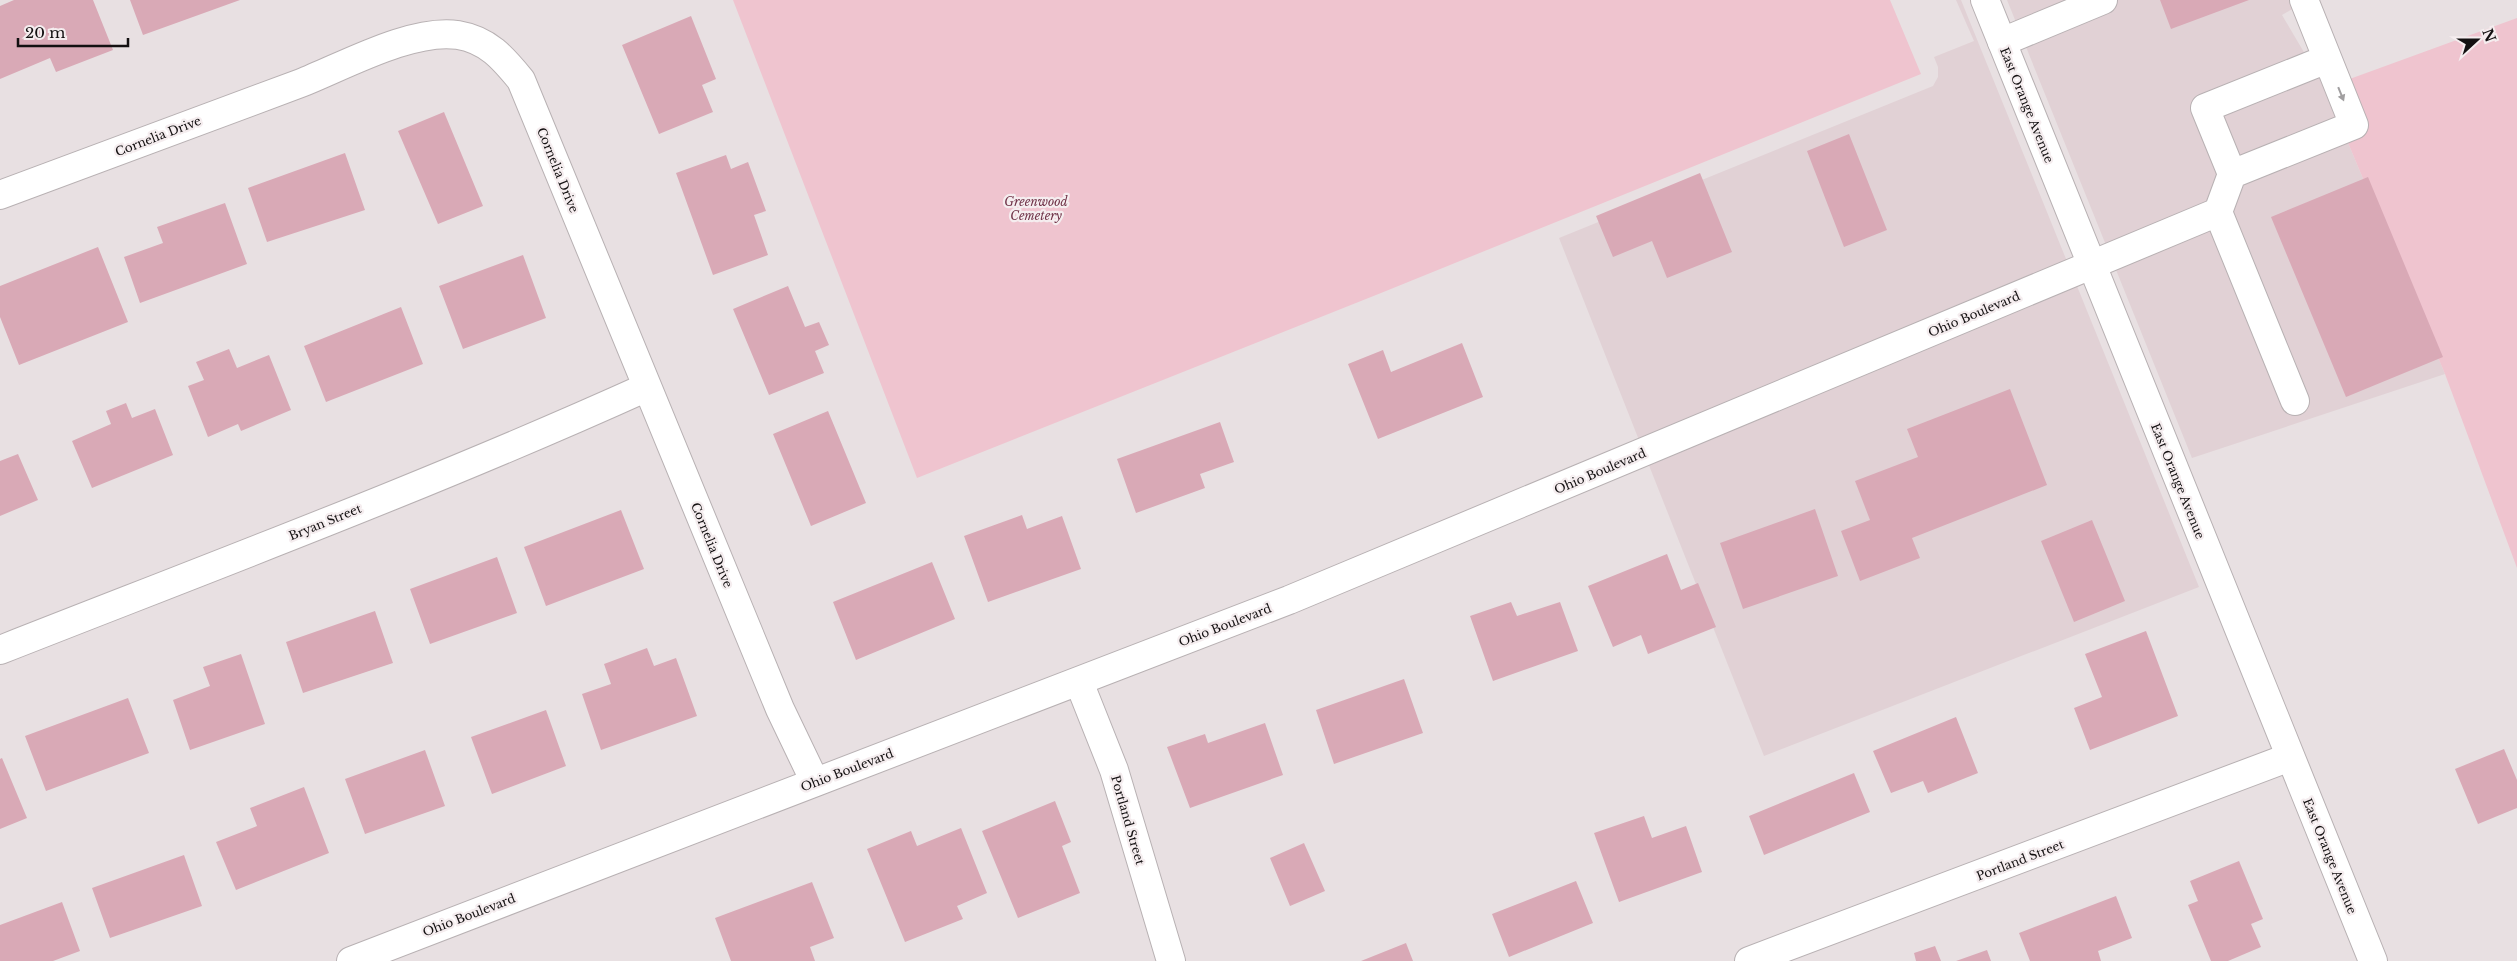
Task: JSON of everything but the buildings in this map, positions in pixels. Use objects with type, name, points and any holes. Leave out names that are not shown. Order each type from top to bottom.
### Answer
[{"type":"street","name":"East Orange Avenue","points":[[1985,0],[2373,961]]},
{"type":"street","points":[[2002,42],[2103,0]]},
{"type":"street","points":[[2232,174],[2354,124],[2304,0]]},
{"type":"street","name":"Cornelia Drive","points":[[0,195],[313,78],[389,46],[425,37],[458,35],[484,43],[501,56],[521,80],[780,709],[816,782]]},
{"type":"street","points":[[2295,402],[2218,212],[2232,174],[2205,108],[2327,59]]},
{"type":"street","name":"Ohio Boulevard","points":[[350,961],[1299,596],[2218,212]]},
{"type":"street","name":"Bryan Street","points":[[0,650],[258,549],[580,418],[647,387]]},
{"type":"street","name":"Portland Street","points":[[1079,682],[1114,770],[1171,961]]},
{"type":"street","name":"Portland Street","points":[[1756,960],[2290,757]]},
{"type":"shaded area","points":[[1956,0],[1961,0],[2199,587],[1764,756],[1559,238],[1933,86],[1938,77],[1938,67],[1934,57],[1974,41]]},
{"type":"shaded area","points":[[2007,0],[2291,0],[2294,8],[2282,15],[2325,88],[2445,374],[2192,458]]},
{"type":"green space","name":"Greenwood Cemetery","points":[[733,0],[1890,0],[1921,74],[1381,293],[917,478]]},
{"type":"green space","points":[[2517,18],[2517,568],[2445,374],[2325,88]]}]
